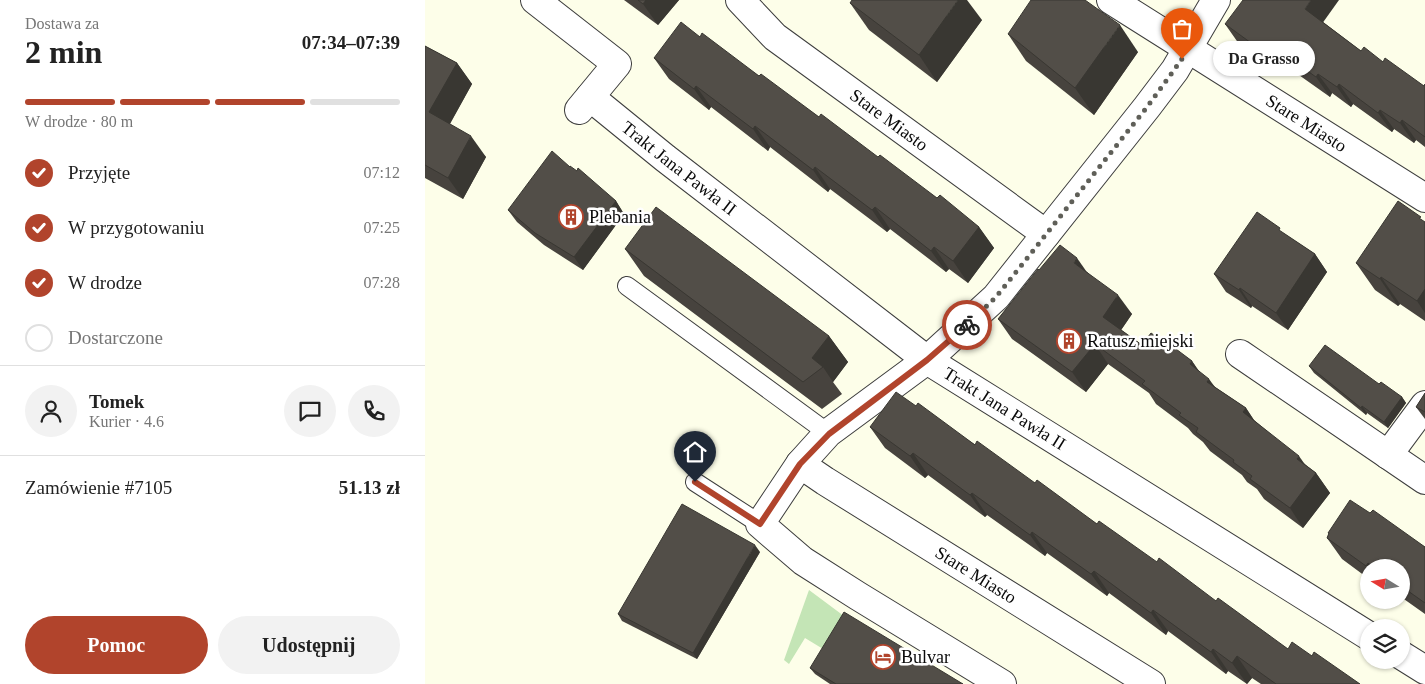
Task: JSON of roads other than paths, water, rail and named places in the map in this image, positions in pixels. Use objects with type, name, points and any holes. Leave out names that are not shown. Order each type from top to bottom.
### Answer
[{"type":"street","name":"Trakt Jana Pawła II","points":[[535,0],[617,64],[585,103],[680,170],[927,360],[1360,630]]},
{"type":"street","name":"Stare Miasto","points":[[739,0],[775,37],[1046,234]]},
{"type":"street","name":"Stare Miasto","points":[[1111,0],[1425,198]]},
{"type":"street","points":[[1002,684],[803,561],[760,524],[800,464],[829,434],[927,360],[996,297],[1147,107],[1189,48],[1216,0]]},
{"type":"street","points":[[1240,354],[1425,480]]},
{"type":"street","points":[[1388,455],[1425,404]]},
{"type":"street","name":"Stare Miasto","points":[[800,464],[1151,684]]},
{"type":"street","points":[[1410,661],[1425,670]]},
{"type":"lane","points":[[627,286],[829,434]]},
{"type":"lane","points":[[695,482],[760,524]]},
{"type":"place","name":"Da Grasso","points":[[1182,59]]},
{"type":"place","name":"Plebania","points":[[571,217]]},
{"type":"place","name":"Ratusz miejski","points":[[1069,341]]},
{"type":"place","name":"Bulvar","points":[[883,657]]}]
